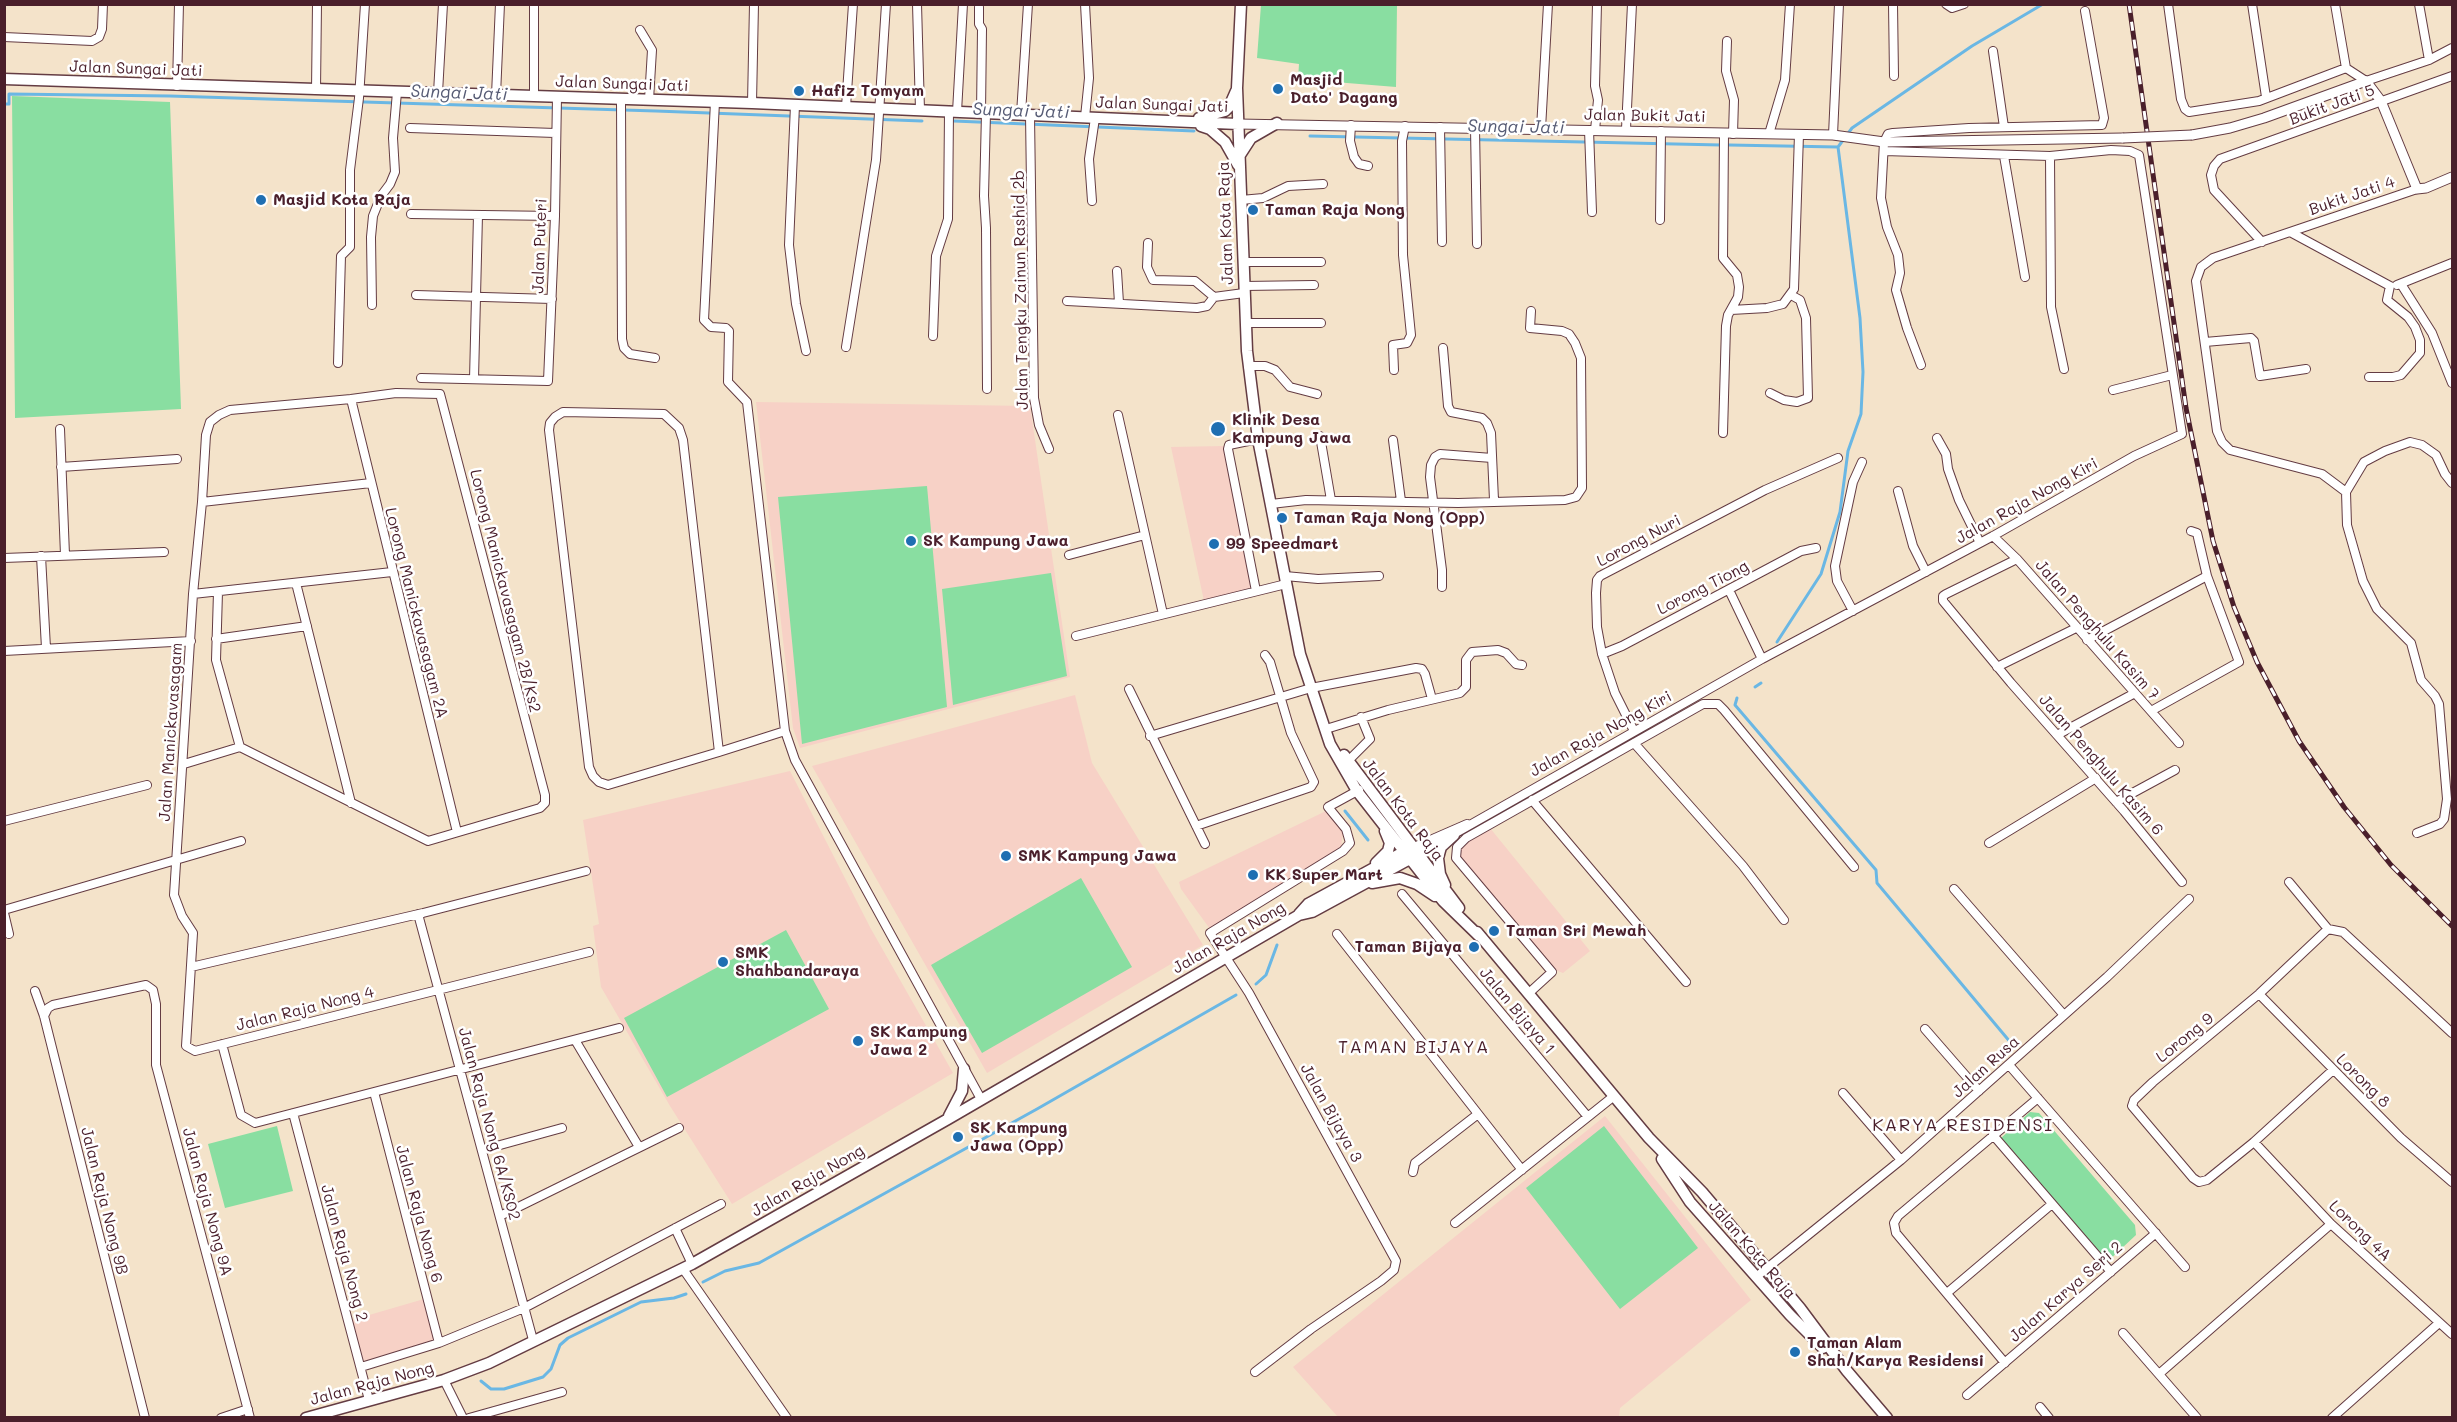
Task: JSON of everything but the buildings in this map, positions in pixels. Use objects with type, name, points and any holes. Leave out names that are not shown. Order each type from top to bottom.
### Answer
[{"type":"main road","name":"Jalan Kota Raja","points":[[1241,4],[1237,88],[1248,366],[1258,439],[1300,654],[1327,733],[1348,761],[1361,789],[1444,896],[1474,926],[1479,936],[1649,1138],[1702,1192],[1800,1308],[1847,1371],[1887,1418]]},
{"type":"main road","name":"Jalan Sungai Jati","points":[[4,79],[316,90],[359,99],[396,99],[438,93],[534,96],[621,107],[649,100],[714,109],[752,103],[795,112],[846,107],[879,116],[920,110],[1028,120],[1092,123],[1185,121],[1238,124]]},
{"type":"main road","points":[[1185,121],[1225,111],[1237,88]]},
{"type":"main road","points":[[1185,121],[1210,129],[1225,142],[1239,163]]},
{"type":"main road","points":[[1239,163],[1251,138],[1277,123]]},
{"type":"main road","points":[[1327,733],[1330,744],[1380,820],[1390,843],[1388,851],[1381,860],[1359,881]]},
{"type":"main road","points":[[1380,820],[1411,853]]},
{"type":"main road","points":[[1444,896],[1438,858],[1441,847],[1454,835]]},
{"type":"main road","name":"Jalan Raja Nong","points":[[306,1418],[444,1380],[489,1363],[687,1266],[948,1119],[1299,915],[1308,904],[1359,881],[1411,853]]},
{"type":"main road","points":[[1359,881],[1400,878],[1444,896]]},
{"type":"main road","points":[[948,1119],[962,1091],[964,1069]]},
{"type":"main road","name":"Jalan Kota Raja","points":[[1649,1138],[1690,1202],[1790,1315],[1847,1371]]},
{"type":"street","points":[[4,38],[92,41],[99,37],[102,29],[103,4]]},
{"type":"street","points":[[177,86],[179,4]]},
{"type":"street","points":[[316,90],[317,4]]},
{"type":"street","points":[[338,363],[341,256],[350,247],[350,170],[359,99],[365,4]]},
{"type":"street","points":[[438,93],[443,4]]},
{"type":"street","points":[[496,95],[500,4]]},
{"type":"street","points":[[534,4],[534,96]]},
{"type":"street","points":[[752,103],[754,4]]},
{"type":"street","points":[[846,107],[853,4]]},
{"type":"street","points":[[846,347],[867,226],[879,116],[886,4]]},
{"type":"street","points":[[917,4],[920,110]]},
{"type":"street","points":[[933,336],[936,256],[948,219],[953,112],[963,4]]},
{"type":"street","name":"Jalan Tengku Zainun Rashid 2b","points":[[1028,4],[1034,398],[1039,425],[1049,449]]},
{"type":"street","points":[[1085,4],[1092,123],[1089,159],[1092,201]]},
{"type":"street","points":[[1541,129],[1548,4]]},
{"type":"street","points":[[1592,212],[1591,136],[1598,100],[1595,86],[1597,4]]},
{"type":"street","points":[[1626,129],[1632,4]]},
{"type":"street","points":[[1769,134],[1785,80],[1790,4]]},
{"type":"street","points":[[1836,135],[1839,4]]},
{"type":"street","points":[[1893,4],[1894,76]]},
{"type":"street","points":[[1946,4],[1952,8],[1965,4]]},
{"type":"street","points":[[2168,4],[2181,99],[2185,109],[2189,112],[2259,102],[2266,97],[2346,68]]},
{"type":"street","points":[[2252,4],[2266,97]]},
{"type":"street","points":[[2335,4],[2346,68],[2366,81],[2382,101],[2417,189]]},
{"type":"street","points":[[2419,4],[2429,60]]},
{"type":"street","points":[[980,7],[985,127],[987,389]]},
{"type":"street","points":[[1921,365],[1896,290],[1900,273],[1898,255],[1887,227],[1880,191],[1884,146],[1888,134],[2004,127],[2102,125],[2104,118],[2085,10]]},
{"type":"street","points":[[640,30],[652,50],[649,100]]},
{"type":"street","points":[[1723,433],[1726,326],[1728,315],[1738,297],[1739,287],[1737,275],[1723,258],[1729,134],[1734,100],[1726,71],[1727,41]]},
{"type":"street","points":[[2366,81],[2429,60],[2452,48]]},
{"type":"street","points":[[1993,51],[2004,127]]},
{"type":"street","name":"Bukit Jati 5","points":[[2262,242],[2214,189],[2211,175],[2220,159],[2452,76]]},
{"type":"street","name":"Jalan Bukit Jati","points":[[1238,124],[1277,123],[1350,133],[1475,135],[1541,129],[1591,136],[1626,129],[1661,139],[1729,134],[1769,134],[1799,138],[1836,135],[1852,136],[1884,146],[2123,138],[2192,135],[2230,128],[2366,81]]},
{"type":"street","points":[[372,305],[372,226],[381,196],[395,172],[393,138],[396,99]]},
{"type":"street","name":"Jalan Puteri","points":[[474,379],[548,381],[557,100]]},
{"type":"street","points":[[621,107],[622,339],[624,348],[630,354],[655,358]]},
{"type":"street","points":[[714,109],[704,320],[711,327],[726,328],[729,331],[728,382],[747,402],[785,731],[795,760],[981,1099]]},
{"type":"street","points":[[795,112],[789,245],[796,304],[806,351]]},
{"type":"street","points":[[410,128],[555,133]]},
{"type":"street","points":[[1350,133],[1354,157],[1359,164],[1368,166]]},
{"type":"street","points":[[1394,370],[1393,345],[1407,343],[1411,335],[1403,255],[1404,133]]},
{"type":"street","points":[[1440,134],[1442,242]]},
{"type":"street","points":[[1475,135],[1477,244]]},
{"type":"street","points":[[1731,310],[1767,308],[1783,304],[1794,289],[1799,138]]},
{"type":"street","points":[[1660,220],[1661,139]]},
{"type":"street","name":"Jalan Raja Nong Kiri","points":[[1411,853],[1466,829],[1471,823],[1762,659],[1993,536],[2134,456],[2182,434],[2139,155],[2130,151],[2111,150],[2050,156],[2004,156],[1884,146]]},
{"type":"street","points":[[2004,156],[2025,277]]},
{"type":"street","points":[[2050,156],[2051,307],[2064,369]]},
{"type":"street","name":"Bukit Jati 4","points":[[2346,492],[2322,474],[2230,450],[2222,442],[2217,431],[2196,281],[2201,267],[2213,258],[2417,189],[2426,188],[2452,177]]},
{"type":"street","points":[[1240,200],[1263,198],[1288,186],[1323,184]]},
{"type":"street","points":[[411,214],[555,216]]},
{"type":"street","points":[[421,378],[474,379],[478,215]]},
{"type":"street","points":[[2292,233],[2390,286],[2452,265]]},
{"type":"street","points":[[1148,243],[1147,267],[1153,280],[1195,280],[1214,297]]},
{"type":"street","points":[[1243,262],[1321,262]]},
{"type":"street","points":[[1116,271],[1119,303]]},
{"type":"street","points":[[2401,284],[2432,333],[2452,383]]},
{"type":"street","points":[[1067,301],[1197,308],[1207,306],[1214,297],[1244,290],[1314,285]]},
{"type":"street","points":[[2369,377],[2401,375],[2420,353],[2420,340],[2415,327],[2408,317],[2387,300],[2390,286]]},
{"type":"street","points":[[416,295],[552,299]]},
{"type":"street","points":[[1770,393],[1784,400],[1797,402],[1808,398],[1806,318],[1800,300],[1791,295]]},
{"type":"street","points":[[1271,504],[1331,500],[1458,503],[1494,500],[1565,500],[1576,497],[1582,488],[1581,358],[1569,334],[1562,330],[1530,328],[1531,311]]},
{"type":"street","points":[[1245,323],[1321,323]]},
{"type":"street","points":[[2205,342],[2251,338],[2254,341],[2260,376],[2306,369]]},
{"type":"street","points":[[1443,348],[1448,406],[1451,412],[1482,418],[1491,433],[1494,500]]},
{"type":"street","points":[[1248,366],[1265,366],[1275,370],[1290,387],[1317,394]]},
{"type":"street","points":[[2113,390],[2172,375]]},
{"type":"street","name":"Lorong Manickavasagam 2B/Ks2","points":[[351,399],[396,393],[440,394],[544,795],[545,803],[540,808],[457,832]]},
{"type":"street","name":"Jalan Manickavasagam","points":[[185,1040],[193,933],[177,906],[174,895],[193,594],[206,435],[210,422],[230,410],[351,399]]},
{"type":"street","name":"Lorong Manickavasagam 2A","points":[[351,399],[457,832]]},
{"type":"street","points":[[719,752],[683,440],[679,428],[664,414],[564,412],[550,423],[549,430],[589,766],[593,776],[599,782],[608,785],[719,752],[785,731]]},
{"type":"street","points":[[1118,415],[1163,614]]},
{"type":"street","points":[[60,429],[65,555]]},
{"type":"street","points":[[1320,436],[1331,500]]},
{"type":"street","points":[[1937,438],[1946,454],[1948,469],[1959,500],[1980,543]]},
{"type":"street","points":[[1256,591],[1229,455],[1229,445],[1258,439]]},
{"type":"street","points":[[1393,440],[1401,501]]},
{"type":"street","points":[[2417,833],[2439,824],[2444,819],[2446,799],[2439,704],[2421,680],[2411,643],[2377,609],[2363,581],[2347,525],[2346,492],[2364,462],[2410,442],[2422,445],[2436,454],[2452,483]]},
{"type":"street","points":[[1442,587],[1442,570],[1430,477],[1431,465],[1435,457],[1440,454],[1492,458]]},
{"type":"street","name":"Lorong Nuri","points":[[1634,731],[1615,693],[1602,654],[1597,627],[1597,580],[1600,576],[1765,490],[1838,458]]},
{"type":"street","points":[[61,467],[177,459]]},
{"type":"street","points":[[1853,610],[1837,581],[1834,566],[1853,482],[1862,462]]},
{"type":"street","points":[[202,502],[371,483]]},
{"type":"street","points":[[1898,491],[1913,546],[1926,572]]},
{"type":"street","points":[[2151,711],[2239,662],[2207,576],[2197,533],[2191,531]]},
{"type":"street","points":[[1069,555],[1145,535]]},
{"type":"street","name":"Jalan Penghulu Kasim 7","points":[[1993,536],[2017,559],[2179,743]]},
{"type":"street","name":"Lorong Tiong","points":[[1602,654],[1622,646],[1801,551],[1816,548]]},
{"type":"street","points":[[4,558],[164,552]]},
{"type":"street","points":[[41,556],[46,648]]},
{"type":"street","name":"Jalan Penghulu Kasim 6","points":[[2017,559],[1946,594],[1943,596],[1943,601],[1997,667],[2096,778],[2182,882]]},
{"type":"street","points":[[193,594],[392,572]]},
{"type":"street","points":[[1076,636],[1256,591],[1285,580],[1379,576]]},
{"type":"street","points":[[2087,640],[2207,576]]},
{"type":"street","points":[[296,583],[351,803]]},
{"type":"street","points":[[1729,590],[1762,659]]},
{"type":"street","points":[[218,592],[216,660],[240,747]]},
{"type":"street","points":[[216,639],[307,627]]},
{"type":"street","points":[[1997,667],[2076,628]]},
{"type":"street","points":[[4,651],[191,640]]},
{"type":"street","points":[[1327,733],[1361,717],[1460,693],[1466,687],[1466,660],[1472,652],[1498,650],[1506,653],[1516,664],[1522,665]]},
{"type":"street","points":[[1196,826],[1311,787],[1314,782],[1291,733],[1270,662],[1265,655]]},
{"type":"street","points":[[1150,736],[1311,688],[1416,668],[1422,669],[1432,699]]},
{"type":"street","points":[[1129,688],[1150,736],[1205,844]]},
{"type":"street","points":[[2057,735],[2135,693]]},
{"type":"street","points":[[1528,993],[1552,972],[1456,858],[1456,847],[1460,842],[1532,800],[1700,705],[1718,704],[1854,867]]},
{"type":"street","points":[[1348,761],[1370,739],[1361,717]]},
{"type":"street","points":[[1634,743],[1743,866],[1784,920]]},
{"type":"street","points":[[184,764],[240,747],[428,841],[457,832]]},
{"type":"street","points":[[2116,802],[2175,770]]},
{"type":"street","points":[[1989,843],[2096,778]]},
{"type":"street","points":[[4,821],[147,785]]},
{"type":"street","name":"Jalan Bijaya 3","points":[[1255,1372],[1311,1329],[1382,1281],[1396,1265],[1394,1256],[1249,993],[1210,933],[1343,851],[1350,843],[1346,829],[1328,807],[1361,789]]},
{"type":"street","points":[[1532,800],[1686,982]]},
{"type":"street","points":[[1411,853],[1464,824],[1471,823]]},
{"type":"street","points":[[9,934],[4,911],[241,841]]},
{"type":"street","points":[[191,967],[421,913],[586,871]]},
{"type":"street","points":[[2289,882],[2328,929],[2343,932],[2452,1033]]},
{"type":"street","points":[[1954,890],[2063,1014]]},
{"type":"street","name":"Jalan Bijaya 1","points":[[1402,894],[1588,1117]]},
{"type":"street","name":"Jalan Rusa","points":[[1756,1277],[1901,1160],[2107,977],[2189,899]]},
{"type":"street","name":"Jalan Raja Nong 6A/KS02","points":[[421,913],[439,990],[533,1340]]},
{"type":"street","name":"Lorong 9","points":[[2254,1142],[2207,1180],[2199,1182],[2193,1178],[2132,1106],[2134,1100],[2259,994],[2328,929]]},
{"type":"street","points":[[1337,934],[1522,1170]]},
{"type":"street","name":"Jalan Raja Nong 4","points":[[185,1040],[186,1046],[195,1051],[589,952]]},
{"type":"street","name":"Jalan Raja Nong 9A","points":[[44,1016],[48,1008],[53,1005],[146,985],[153,990],[156,1004],[156,1065],[249,1413]]},
{"type":"street","name":"Jalan Raja Nong 9B","points":[[36,991],[145,1418]]},
{"type":"street","name":"Lorong 8","points":[[2259,994],[2402,1138],[2452,1182]]},
{"type":"street","points":[[222,1044],[241,1115],[255,1123],[619,1028]]},
{"type":"street","points":[[1925,1029],[1979,1091]]},
{"type":"street","points":[[574,1040],[639,1147]]},
{"type":"street","points":[[2009,1065],[2185,1267]]},
{"type":"street","points":[[2254,1142],[2333,1070]]},
{"type":"street","name":"Jalan Raja Nong 6","points":[[374,1092],[439,1343]]},
{"type":"street","points":[[1843,1093],[1901,1160]]},
{"type":"street","points":[[1455,1223],[1614,1096]]},
{"type":"street","points":[[2005,1363],[1896,1233],[1894,1223],[1898,1215],[2037,1098]]},
{"type":"street","name":"Jalan Raja Nong 2","points":[[293,1113],[369,1400]]},
{"type":"street","points":[[1413,1172],[1415,1163],[1478,1114]]},
{"type":"street","points":[[482,1150],[562,1128]]},
{"type":"street","points":[[500,1216],[679,1128]]},
{"type":"street","points":[[1993,1135],[2111,1272]]},
{"type":"street","name":"Lorong 4A","points":[[2254,1142],[2331,1224],[2452,1334]]},
{"type":"street","points":[[361,1367],[439,1343],[524,1308],[721,1204]]},
{"type":"street","points":[[1947,1293],[2052,1204]]},
{"type":"street","points":[[2159,1374],[2331,1224]]},
{"type":"street","points":[[675,1228],[687,1266],[787,1418]]},
{"type":"street","name":"Jalan Karya Seri 2","points":[[1967,1395],[2156,1233]]},
{"type":"street","points":[[2332,1418],[2439,1323]]},
{"type":"street","points":[[2123,1333],[2197,1418]]},
{"type":"street","points":[[444,1380],[463,1418]]},
{"type":"street","points":[[469,1418],[562,1392]]},
{"type":"street","points":[[2040,1407],[2049,1418]]},
{"type":"street","points":[[221,1418],[249,1413]]},
{"type":"shaded area","name":"SK Kampung Jawa","points":[[756,402],[1030,406],[1070,677],[800,748],[793,728]]},
{"type":"shaded area","points":[[1224,446],[1252,588],[1204,601],[1171,447]]},
{"type":"shaded area","name":"SMK Kampung Jawa","points":[[1075,695],[1092,763],[1203,945],[987,1073],[812,766]]},
{"type":"shaded area","name":"SMK Shahbandaraya","points":[[790,771],[871,929],[953,1073],[732,1204],[670,1106],[601,987],[593,926],[599,924],[583,820]]},
{"type":"shaded area","points":[[1326,811],[1343,831],[1341,849],[1210,929],[1181,889],[1179,882]]},
{"type":"shaded area","points":[[1490,828],[1590,951],[1563,973],[1555,970],[1459,857],[1463,844]]},
{"type":"shaded area","points":[[1605,1116],[1751,1300],[1620,1408],[1619,1417],[1338,1417],[1293,1367]]},
{"type":"shaded area","points":[[424,1299],[435,1340],[364,1362],[352,1320]]},
{"type":"green space","points":[[1261,5],[1397,5],[1396,87],[1298,79],[1299,64],[1257,58]]},
{"type":"green space","points":[[12,96],[170,102],[181,409],[15,418]]},
{"type":"green space","points":[[927,486],[947,707],[802,744],[778,497]]},
{"type":"green space","points":[[1051,573],[1067,676],[953,705],[942,589]]},
{"type":"green space","points":[[1081,878],[1132,967],[982,1053],[931,965]]},
{"type":"green space","points":[[786,930],[829,1009],[667,1097],[624,1018]]},
{"type":"green space","points":[[2030,1112],[2039,1113],[2135,1225],[2136,1235],[2106,1263],[2000,1139]]},
{"type":"green space","points":[[277,1126],[293,1191],[225,1208],[208,1144]]},
{"type":"green space","points":[[1604,1126],[1698,1248],[1620,1309],[1526,1188]]},
{"type":"waterway","name":"Sungai Jati","points":[[1838,147],[1852,128],[1972,46],[2043,4]]},
{"type":"waterway","name":"Sungai Jati","points":[[4,104],[9,104],[9,94],[170,96],[922,121]]},
{"type":"waterway","name":"Sungai Jati","points":[[954,121],[1194,131]]},
{"type":"waterway","name":"Sungai Jati","points":[[1310,136],[1721,145]]},
{"type":"waterway","name":"Sungai Jati","points":[[1729,145],[1838,147]]},
{"type":"waterway","points":[[1777,642],[1821,574],[1840,512],[1848,451],[1861,414],[1863,372],[1860,318],[1838,147]]},
{"type":"waterway","points":[[1755,687],[1761,683]]},
{"type":"waterway","points":[[1737,698],[1735,705],[1876,870],[1877,883],[2011,1043]]},
{"type":"waterway","points":[[1345,811],[1368,840]]},
{"type":"waterway","points":[[1256,984],[1266,975],[1277,945]]},
{"type":"waterway","points":[[703,1282],[725,1271],[759,1263],[1037,1109],[1236,995]]},
{"type":"waterway","points":[[481,1381],[491,1389],[504,1389],[543,1377],[551,1369],[560,1345],[568,1338],[641,1302],[674,1298],[686,1294]]},
{"type":"railway","points":[[2129,4],[2186,408],[2213,541],[2234,607],[2257,662],[2299,741],[2344,807],[2391,865],[2452,926]]},
{"type":"place","name":"Masjid Dato' Dagang","points":[[1278,89]]},
{"type":"place","name":"Hafiz Tomyam","points":[[799,91]]},
{"type":"place","name":"Masjid Kota Raja","points":[[261,200]]},
{"type":"place","name":"Taman Raja Nong","points":[[1253,210]]},
{"type":"place","name":"Klinik Desa Kampung Jawa","points":[[1218,429]]},
{"type":"place","name":"Taman Raja Nong (Opp)","points":[[1282,518]]},
{"type":"place","name":"SK Kampung Jawa","points":[[911,541]]},
{"type":"place","name":"99 Speedmart","points":[[1214,544]]},
{"type":"place","name":"SMK Kampung Jawa","points":[[1006,856]]},
{"type":"place","name":"KK Super Mart","points":[[1253,875]]},
{"type":"place","name":"Taman Sri Mewah","points":[[1494,931]]},
{"type":"place","name":"Taman Bijaya","points":[[1474,947]]},
{"type":"place","name":"SMK Shahbandaraya","points":[[723,962]]},
{"type":"place","name":"SK Kampung Jawa 2","points":[[858,1041]]},
{"type":"place","name":"SK Kampung Jawa (Opp)","points":[[958,1137]]},
{"type":"place","name":"Taman Alam Shah/Karya Residensi","points":[[1795,1352]]},
{"type":"district","name":"TAMAN BIJAYA","points":[[1414,1047]]},
{"type":"district","name":"KARYA RESIDENSI","points":[[1963,1125]]}]
